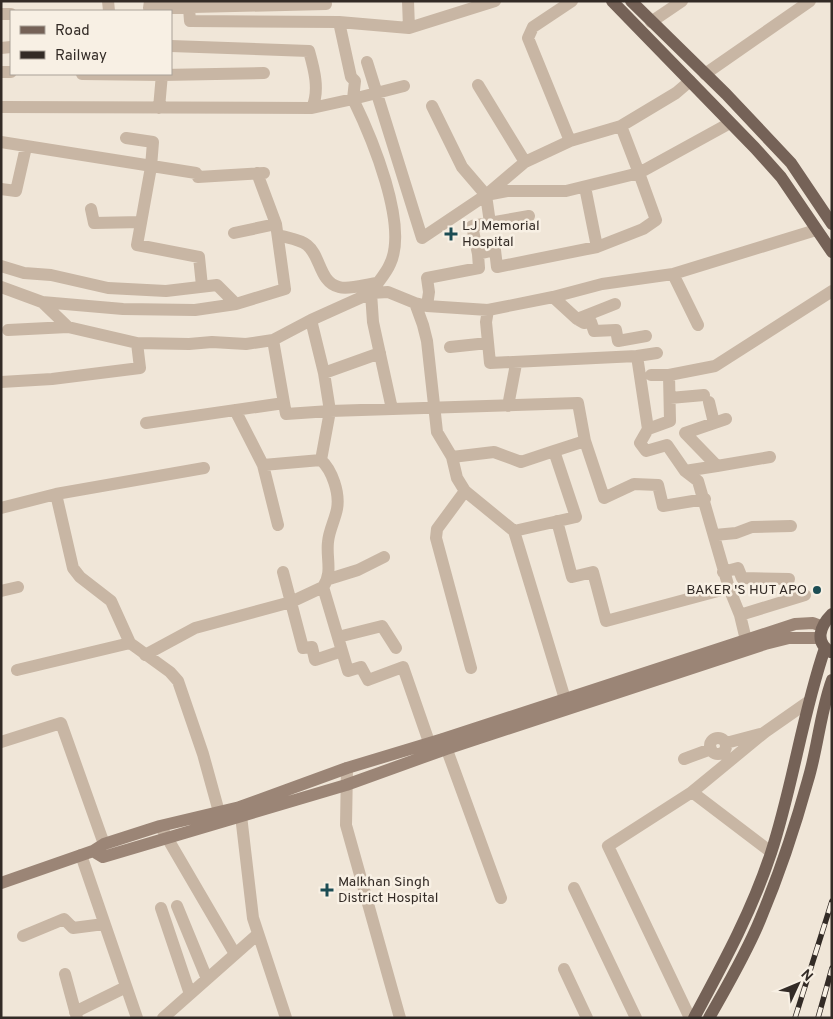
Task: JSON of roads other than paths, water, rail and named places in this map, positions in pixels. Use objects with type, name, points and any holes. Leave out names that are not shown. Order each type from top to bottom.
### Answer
[{"type":"main road","points":[[612,1],[780,177],[832,252]]},
{"type":"main road","points":[[631,1],[791,163],[831,222]]},
{"type":"main road","points":[[692,1018],[748,914],[771,852],[832,614]]},
{"type":"main road","points":[[709,1018],[760,920],[794,827],[817,749],[824,704],[832,680]]},
{"type":"main road","points":[[712,983],[725,990]]},
{"type":"street","points":[[8,330],[68,327],[137,343],[189,344],[212,342],[246,344],[272,340],[374,288],[390,264],[396,243],[394,219],[371,135],[353,99],[355,81],[351,77],[330,3],[216,4],[167,10],[149,8],[150,1]]},
{"type":"street","points":[[408,1],[409,28]]},
{"type":"street","points":[[189,8],[190,21],[336,22],[409,28],[496,1]]},
{"type":"street","points":[[570,141],[528,38],[532,27],[572,1]]},
{"type":"street","points":[[651,22],[682,1]]},
{"type":"street","points":[[705,74],[810,1]]},
{"type":"street","points":[[172,46],[309,51],[315,81],[316,99],[312,108]]},
{"type":"street","points":[[367,62],[422,238],[486,195],[525,162],[570,141],[621,126],[676,93],[690,81]]},
{"type":"street","points":[[172,75],[264,73]]},
{"type":"street","points":[[159,108],[162,75]]},
{"type":"street","points":[[478,85],[525,162]]},
{"type":"street","points":[[1,107],[312,108],[404,86]]},
{"type":"street","points":[[432,106],[462,167],[486,195],[490,223]]},
{"type":"street","points":[[486,195],[507,191],[566,191],[639,173],[730,123]]},
{"type":"street","points":[[478,254],[495,250],[497,267],[597,247],[643,228],[656,220],[621,126]]},
{"type":"street","points":[[126,138],[153,142],[151,167],[137,245],[199,256],[202,286]]},
{"type":"street","points":[[1,142],[151,167],[196,172],[198,178],[260,173],[277,230],[286,289],[236,304],[195,310],[123,309],[42,302],[1,287]]},
{"type":"street","points":[[1,189],[16,191],[26,147]]},
{"type":"street","points":[[585,186],[597,247]]},
{"type":"street","points":[[91,209],[94,223],[141,222]]},
{"type":"street","points":[[428,306],[427,278],[479,268],[472,226],[529,216]]},
{"type":"street","points":[[234,233],[277,230],[307,245],[315,253],[323,274],[331,283],[339,287],[374,288],[428,306],[488,310],[553,297],[602,284],[673,274],[816,230]]},
{"type":"street","points":[[1,266],[24,273],[52,275],[108,288],[166,291],[217,285],[236,304]]},
{"type":"street","points":[[673,274],[698,325]]},
{"type":"street","points":[[374,288],[380,352],[392,409]]},
{"type":"street","points":[[651,375],[716,366],[832,291]]},
{"type":"street","points":[[553,297],[577,319],[584,323],[591,322],[594,332],[616,330],[618,341],[646,336]]},
{"type":"street","points":[[42,302],[68,327]]},
{"type":"street","points":[[415,303],[424,325],[427,341],[437,432],[452,457],[457,478],[465,491],[514,531],[565,699]]},
{"type":"street","points":[[577,319],[615,304]]},
{"type":"street","points":[[488,310],[490,363],[516,364],[657,353]]},
{"type":"street","points":[[311,320],[324,373],[330,412],[321,460]]},
{"type":"street","points":[[272,340],[286,414],[578,404],[585,441],[604,498],[634,484],[658,485],[663,506],[705,499]]},
{"type":"street","points":[[1,382],[52,379],[140,368],[137,343]]},
{"type":"street","points":[[450,347],[488,343]]},
{"type":"street","points":[[324,373],[380,352]]},
{"type":"street","points":[[637,356],[648,429],[640,443],[646,451],[667,445],[685,471],[698,481],[716,535],[723,572],[740,615],[746,640]]},
{"type":"street","points":[[508,406],[516,364]]},
{"type":"street","points":[[648,429],[670,421],[669,374]]},
{"type":"street","points":[[670,398],[706,399],[720,421],[686,433],[717,466]]},
{"type":"street","points":[[146,423],[284,403]]},
{"type":"street","points":[[236,410],[263,465],[278,526]]},
{"type":"street","points":[[452,457],[494,452],[521,462],[585,441]]},
{"type":"street","points":[[514,531],[576,517],[554,451]]},
{"type":"street","points":[[685,471],[770,457]]},
{"type":"street","points":[[263,465],[321,460],[328,467],[338,498],[337,510],[328,543],[326,583],[348,671],[361,666],[368,680],[402,667],[428,742]]},
{"type":"street","points":[[1,508],[56,494],[204,468]]},
{"type":"street","points":[[465,491],[437,529],[436,538],[471,668]]},
{"type":"street","points":[[56,494],[74,568],[80,578],[111,601],[130,643],[170,672],[178,681],[203,754],[219,812]]},
{"type":"street","points":[[557,521],[572,578],[593,572],[606,621],[729,588]]},
{"type":"street","points":[[716,535],[736,533],[752,527],[791,526]]},
{"type":"street","points":[[145,655],[195,628],[291,602],[326,583],[384,557]]},
{"type":"street","points":[[723,572],[738,568],[742,578],[789,579]]},
{"type":"street","points":[[283,572],[303,648],[312,647],[315,660],[342,651]]},
{"type":"street","points":[[1,591],[18,586]]},
{"type":"street","points":[[740,615],[805,595]]},
{"type":"street","points":[[1,883],[87,853],[104,844],[163,832],[346,785],[444,744],[565,699],[803,622],[824,641]]},
{"type":"street","points":[[338,637],[382,626],[396,648]]},
{"type":"street","points":[[87,853],[103,857],[163,832],[219,812],[240,812],[347,768],[428,742],[444,744],[764,644],[789,638],[824,641]]},
{"type":"street","points":[[17,670],[130,643]]},
{"type":"street","points":[[692,1018],[608,846],[692,792],[765,732],[808,702]]},
{"type":"street","points":[[1,742],[61,722],[104,844]]},
{"type":"street","points":[[684,759],[711,749],[715,753],[721,753],[726,749],[726,743],[765,732]]},
{"type":"street","points":[[444,744],[501,898]]},
{"type":"street","points":[[347,768],[346,825],[400,1018]]},
{"type":"street","points":[[692,792],[771,852]]},
{"type":"street","points":[[240,812],[253,918],[286,1018]]},
{"type":"street","points":[[163,832],[235,954]]},
{"type":"street","points":[[87,853],[104,924],[137,1018]]},
{"type":"street","points":[[574,888],[636,1018]]},
{"type":"street","points":[[177,906],[207,979]]},
{"type":"street","points":[[161,908],[190,994]]},
{"type":"street","points":[[23,936],[64,920],[73,928],[104,924]]},
{"type":"street","points":[[163,1018],[258,934]]},
{"type":"street","points":[[564,969],[587,1018]]},
{"type":"street","points":[[65,974],[76,1015],[126,988]]},
{"type":"railway","points":[[795,1018],[832,901]]},
{"type":"railway","points":[[818,1018],[832,968]]},
{"type":"place","name":"LJ Memorial Hospital","points":[[451,234]]},
{"type":"place","name":"BAKER 'S HUT APO","points":[[817,590]]},
{"type":"place","name":"Malkhan Singh District Hospital","points":[[327,890]]}]
